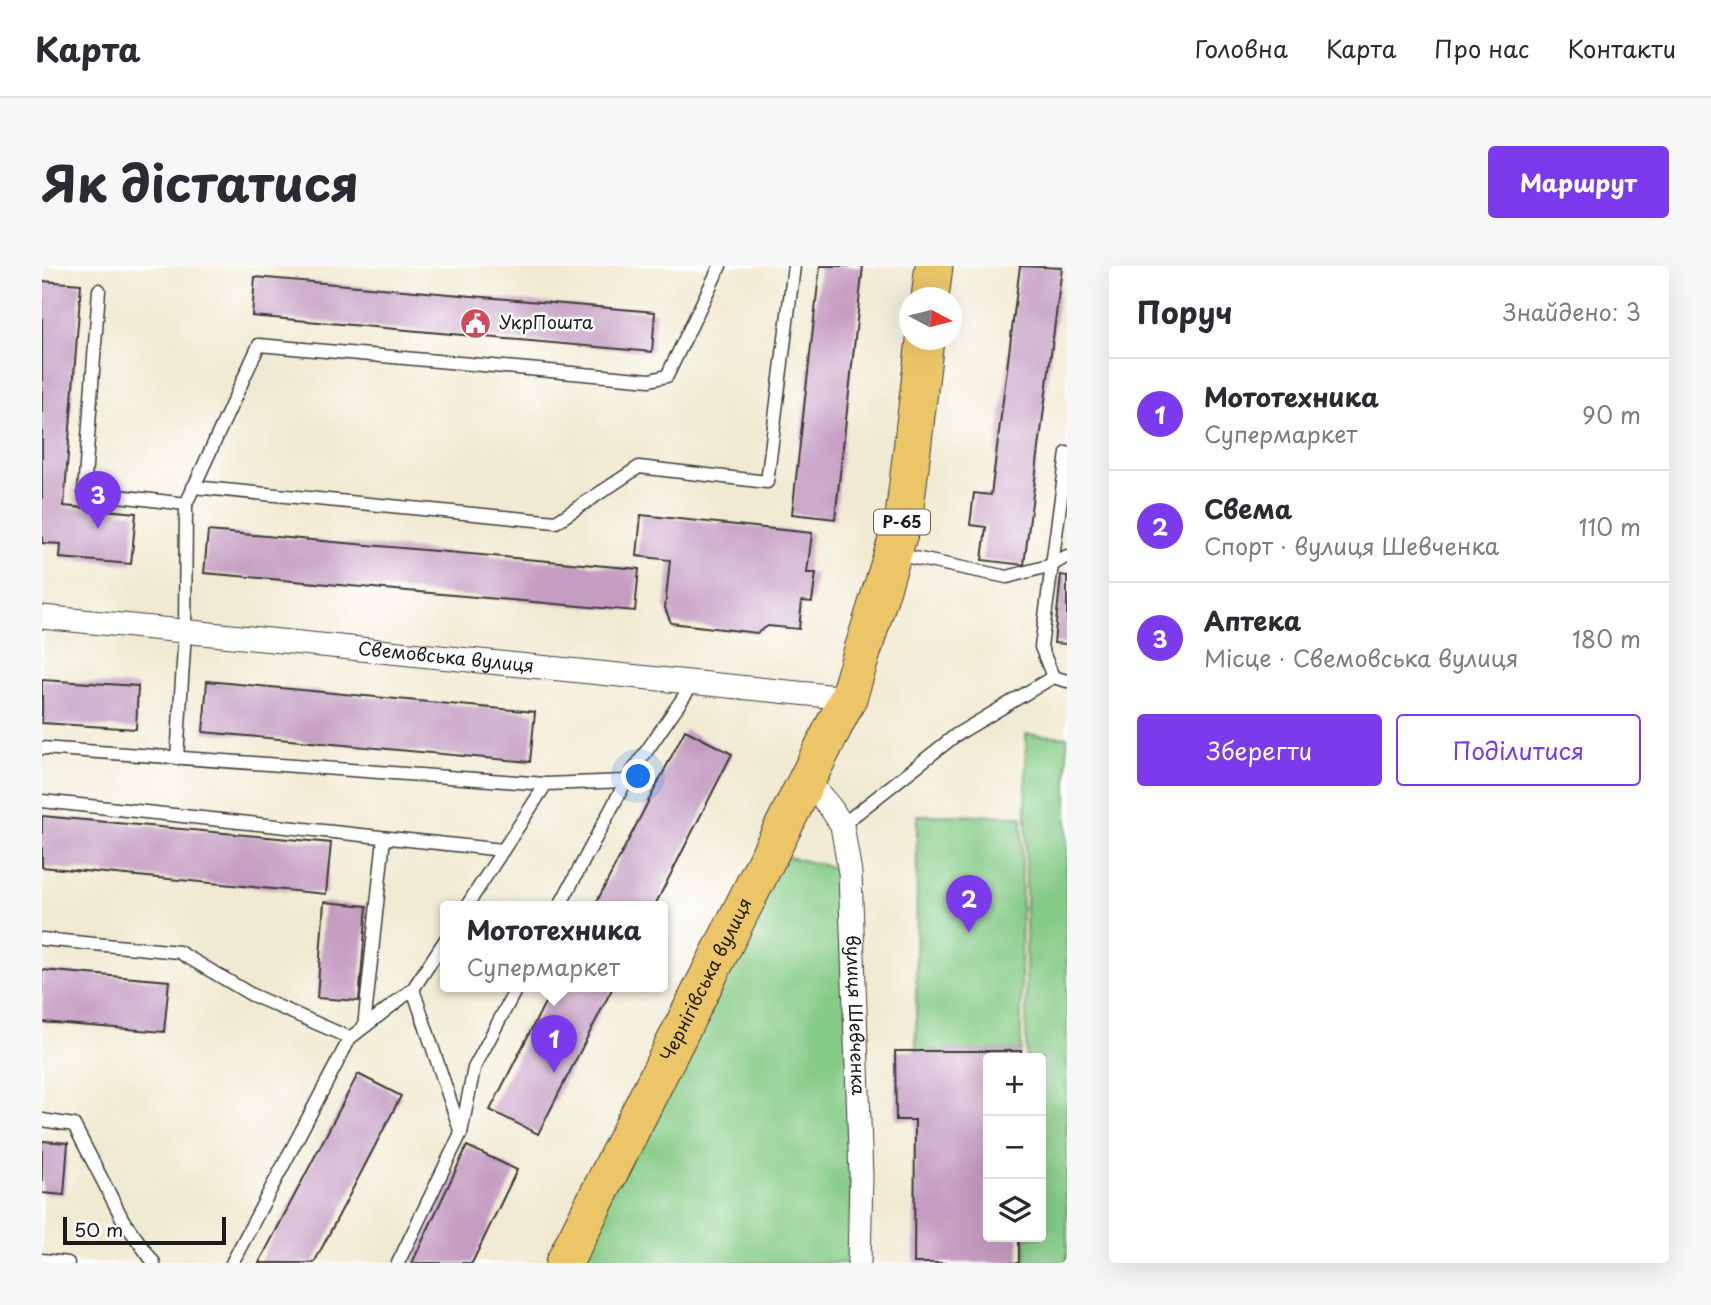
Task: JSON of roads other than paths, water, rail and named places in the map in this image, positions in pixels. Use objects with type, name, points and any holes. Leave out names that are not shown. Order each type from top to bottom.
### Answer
[{"type":"main road","points":[[931,287],[934,266]]},
{"type":"main road","name":"Р-65","points":[[848,698],[904,517],[924,350]]},
{"type":"main road","name":"Чернігівська вулиця","points":[[565,1263],[848,698]]},
{"type":"street","name":"Свемовська вулиця","points":[[42,617],[848,698]]},
{"type":"street","name":"вулиця Шевченка","points":[[807,780],[842,825],[850,873],[861,1176],[859,1263]]},
{"type":"lane","points":[[177,758],[185,632],[186,504],[259,345],[650,380],[667,376],[720,266]]},
{"type":"lane","points":[[193,487],[556,522],[639,467],[767,482],[794,266]]},
{"type":"lane","points":[[99,290],[84,492],[186,504]]},
{"type":"lane","points":[[1053,677],[1041,647],[1067,453]]},
{"type":"lane","points":[[893,553],[1007,577],[1052,565],[1067,556]]},
{"type":"lane","points":[[842,825],[956,736],[1053,677],[1067,681]]},
{"type":"lane","points":[[562,901],[626,780],[694,682]]},
{"type":"lane","points":[[42,748],[546,784],[626,780]]},
{"type":"lane","points":[[470,901],[546,784]]},
{"type":"lane","points":[[42,800],[503,850]]},
{"type":"lane","points":[[364,1027],[384,838]]},
{"type":"lane","points":[[42,939],[178,952],[252,995],[350,1038]]},
{"type":"lane","points":[[232,1263],[350,1038],[413,989],[440,948]]},
{"type":"lane","points":[[413,989],[461,1133]]},
{"type":"lane","points":[[398,1263],[461,1133],[474,1068],[514,992]]},
{"type":"lane","points":[[42,1120],[74,1125],[123,1220],[154,1263]]},
{"type":"lane","points":[[42,1260],[68,1263]]},
{"type":"place","name":"УкрПошта","points":[[476,323]]},
{"type":"place","name":"Аптека","points":[[98,529]]},
{"type":"place","name":"Свема","points":[[969,933]]},
{"type":"place","name":"Мототехника","points":[[554,1073]]}]
